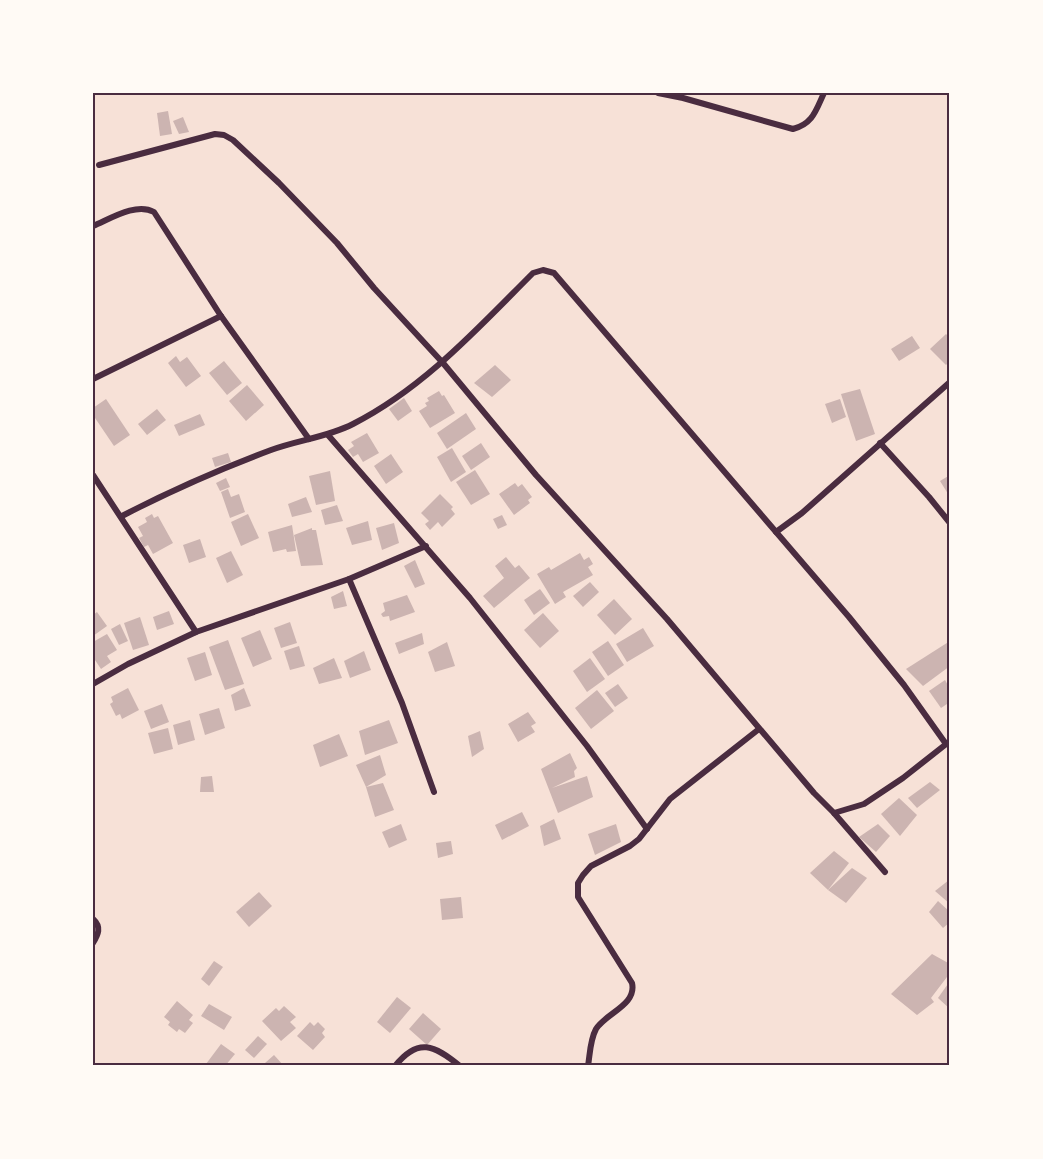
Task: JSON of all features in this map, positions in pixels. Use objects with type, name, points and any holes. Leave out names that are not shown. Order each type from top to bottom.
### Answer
[{"type":"street","points":[[658,93],[793,129],[803,127],[812,118],[824,93]]},
{"type":"street","points":[[99,165],[202,136],[224,135],[233,140],[279,183],[337,243],[374,288],[443,363],[536,476],[667,619],[814,793],[885,872]]},
{"type":"street","points":[[93,226],[133,210],[143,208],[154,212],[221,316],[309,439]]},
{"type":"street","points":[[122,516],[272,449],[328,435],[365,418],[443,363],[533,273],[543,270],[554,273],[849,617],[948,743],[864,804],[834,813]]},
{"type":"street","points":[[93,379],[221,316]]},
{"type":"street","points":[[776,532],[950,382]]},
{"type":"street","points":[[328,435],[470,598],[580,737],[647,829]]},
{"type":"street","points":[[880,443],[950,523]]},
{"type":"street","points":[[93,475],[196,632]]},
{"type":"street","points":[[93,684],[128,664],[196,632],[349,579],[426,546]]},
{"type":"street","points":[[349,579],[402,703],[434,792]]},
{"type":"street","points":[[588,1066],[595,1030],[603,1020],[630,1000],[633,989],[632,983],[578,897],[578,883],[591,866],[639,839],[670,799],[759,729]]},
{"type":"street","points":[[93,919],[99,928],[93,943]]},
{"type":"street","points":[[395,1066],[410,1050],[416,1047],[440,1052],[460,1066]]},
{"type":"building","points":[[168,111],[172,134],[160,136],[157,113]]},
{"type":"building","points":[[183,117],[189,132],[179,134],[173,121]]},
{"type":"building","points":[[946,334],[950,338],[950,361],[946,365],[930,349]]},
{"type":"building","points":[[912,336],[920,348],[899,361],[891,349]]},
{"type":"building","points":[[176,356],[180,362],[187,357],[201,376],[186,387],[168,363]]},
{"type":"building","points":[[224,361],[242,383],[227,395],[209,373]]},
{"type":"building","points":[[495,365],[511,380],[492,397],[474,383]]},
{"type":"building","points":[[247,385],[264,405],[246,421],[229,401]]},
{"type":"building","points":[[860,389],[875,434],[856,441],[841,394]]},
{"type":"building","points":[[439,391],[455,413],[430,428],[419,411],[427,406],[425,403],[429,401],[427,398]]},
{"type":"building","points":[[404,398],[412,411],[398,421],[389,409]]},
{"type":"building","points":[[106,399],[130,435],[114,446],[93,415],[93,408]]},
{"type":"building","points":[[840,399],[846,417],[832,423],[825,404]]},
{"type":"building","points":[[157,409],[166,420],[147,435],[138,424]]},
{"type":"building","points":[[466,413],[476,429],[447,449],[437,433]]},
{"type":"building","points":[[200,414],[205,425],[179,436],[174,425]]},
{"type":"building","points":[[367,433],[379,453],[363,462],[358,454],[353,457],[348,450],[354,446],[351,442]]},
{"type":"building","points":[[481,443],[490,457],[471,470],[462,456]]},
{"type":"building","points":[[452,448],[466,472],[451,482],[437,457]]},
{"type":"building","points":[[228,453],[231,462],[215,467],[212,458]]},
{"type":"building","points":[[391,454],[403,472],[386,484],[374,466]]},
{"type":"building","points":[[475,470],[490,494],[471,505],[456,482]]},
{"type":"building","points":[[330,471],[335,501],[316,505],[309,476]]},
{"type":"building","points":[[950,475],[950,497],[940,481]]},
{"type":"building","points":[[226,478],[230,487],[220,491],[216,483]]},
{"type":"building","points":[[515,483],[518,487],[522,484],[532,497],[528,500],[530,503],[514,515],[499,494]]},
{"type":"building","points":[[228,489],[231,497],[239,494],[245,512],[230,518],[221,492]]},
{"type":"building","points":[[440,494],[453,507],[451,509],[455,514],[442,527],[438,522],[430,530],[425,524],[429,521],[421,513]]},
{"type":"building","points":[[306,497],[312,512],[292,517],[288,504]]},
{"type":"building","points":[[337,505],[343,521],[325,525],[321,510]]},
{"type":"building","points":[[152,514],[154,518],[158,516],[173,543],[153,554],[148,545],[144,547],[139,538],[143,536],[138,527],[147,522],[145,518]]},
{"type":"building","points":[[248,514],[259,538],[241,546],[231,522]]},
{"type":"building","points":[[502,515],[507,525],[498,529],[493,519]]},
{"type":"building","points":[[368,521],[372,540],[352,545],[346,528]]},
{"type":"building","points":[[394,523],[399,543],[382,550],[376,528]]},
{"type":"building","points":[[292,525],[296,551],[287,552],[286,549],[273,552],[268,532]]},
{"type":"building","points":[[312,528],[316,530],[323,565],[301,566],[294,535]]},
{"type":"building","points":[[200,539],[206,557],[189,563],[183,545]]},
{"type":"building","points":[[231,551],[243,575],[227,583],[216,558]]},
{"type":"building","points":[[580,553],[584,560],[589,557],[593,564],[588,567],[593,575],[563,592],[566,597],[555,604],[537,574],[549,567],[551,570]]},
{"type":"building","points":[[506,557],[515,568],[519,565],[530,578],[494,608],[483,596],[504,578],[495,566]]},
{"type":"building","points":[[415,560],[425,584],[415,588],[404,566]]},
{"type":"building","points":[[590,582],[599,592],[583,607],[573,596]]},
{"type":"building","points":[[540,589],[550,603],[534,615],[524,600]]},
{"type":"building","points":[[343,591],[347,606],[334,609],[331,597]]},
{"type":"building","points":[[407,595],[415,612],[390,621],[389,616],[383,617],[381,614],[385,611],[383,603]]},
{"type":"building","points":[[614,599],[632,619],[615,635],[597,615]]},
{"type":"building","points":[[169,611],[174,624],[157,630],[153,617]]},
{"type":"building","points":[[97,612],[107,626],[93,636],[93,615]]},
{"type":"building","points":[[543,613],[559,631],[540,648],[524,630]]},
{"type":"building","points":[[140,617],[149,645],[133,650],[124,623]]},
{"type":"building","points":[[290,622],[297,643],[281,648],[274,628]]},
{"type":"building","points":[[120,624],[128,641],[119,645],[111,629]]},
{"type":"building","points":[[643,628],[654,646],[627,662],[616,644]]},
{"type":"building","points":[[260,630],[272,659],[253,667],[241,638]]},
{"type":"building","points":[[422,633],[424,644],[399,654],[395,643]]},
{"type":"building","points":[[107,634],[117,650],[107,656],[111,662],[101,669],[93,657],[93,642]]},
{"type":"building","points":[[228,640],[244,684],[225,690],[209,647]]},
{"type":"building","points":[[608,641],[624,665],[608,676],[592,652]]},
{"type":"building","points":[[950,641],[950,666],[923,686],[906,669]]},
{"type":"building","points":[[447,642],[455,666],[435,672],[428,652]]},
{"type":"building","points":[[299,646],[305,666],[290,670],[284,651]]},
{"type":"building","points":[[364,651],[371,670],[350,678],[344,661]]},
{"type":"building","points":[[205,652],[212,675],[195,681],[187,658]]},
{"type":"building","points":[[334,658],[342,678],[319,684],[313,668]]},
{"type":"building","points":[[590,658],[605,679],[587,692],[573,671]]},
{"type":"building","points":[[945,680],[950,689],[950,702],[941,708],[929,691]]},
{"type":"building","points":[[618,684],[628,698],[615,707],[605,693]]},
{"type":"building","points":[[128,688],[139,710],[122,719],[120,714],[116,716],[110,704],[113,702],[111,697]]},
{"type":"building","points":[[244,688],[251,706],[235,711],[231,695]]},
{"type":"building","points":[[597,690],[614,711],[591,729],[575,708]]},
{"type":"building","points":[[162,704],[169,722],[151,729],[144,711]]},
{"type":"building","points":[[219,708],[225,728],[205,735],[199,714]]},
{"type":"building","points":[[528,712],[536,723],[531,726],[535,732],[518,742],[508,724]]},
{"type":"building","points":[[190,720],[195,740],[178,745],[173,725]]},
{"type":"building","points":[[389,720],[398,743],[365,755],[359,731]]},
{"type":"building","points":[[168,728],[173,749],[154,754],[148,733]]},
{"type":"building","points":[[480,731],[484,749],[472,757],[468,736]]},
{"type":"building","points":[[339,734],[348,756],[320,767],[313,745]]},
{"type":"building","points":[[570,753],[577,768],[574,771],[575,777],[552,788],[587,776],[593,797],[558,813],[541,769]]},
{"type":"building","points":[[380,755],[386,775],[366,787],[356,765]]},
{"type":"building","points":[[212,776],[214,792],[200,792],[201,777]]},
{"type":"building","points":[[930,782],[940,790],[917,808],[908,798]]},
{"type":"building","points":[[383,783],[394,810],[375,817],[366,787]]},
{"type":"building","points":[[899,798],[917,815],[900,836],[881,814]]},
{"type":"building","points":[[522,812],[529,826],[502,840],[495,825]]},
{"type":"building","points":[[554,819],[561,839],[544,846],[540,826]]},
{"type":"building","points":[[401,824],[407,840],[389,848],[382,832]]},
{"type":"building","points":[[616,824],[621,842],[595,855],[588,834]]},
{"type":"building","points":[[878,824],[890,836],[876,852],[859,837]]},
{"type":"building","points":[[451,841],[453,854],[438,858],[436,843]]},
{"type":"building","points":[[834,851],[849,863],[828,890],[810,873]]},
{"type":"building","points":[[852,868],[867,878],[846,903],[828,890]]},
{"type":"building","points":[[950,881],[950,904],[935,891]]},
{"type":"building","points":[[259,892],[272,906],[249,927],[236,912]]},
{"type":"building","points":[[461,897],[463,918],[442,920],[440,899]]},
{"type":"building","points":[[938,901],[950,912],[950,922],[943,928],[929,912]]},
{"type":"building","points":[[932,954],[950,964],[950,973],[931,998],[934,1002],[917,1015],[891,994]]},
{"type":"building","points":[[214,961],[223,967],[209,986],[201,979]]},
{"type":"building","points":[[950,981],[950,1009],[938,998]]},
{"type":"building","points":[[397,997],[411,1008],[390,1033],[377,1022]]},
{"type":"building","points":[[177,1001],[193,1015],[189,1020],[193,1023],[185,1033],[179,1029],[177,1032],[168,1025],[170,1022],[164,1017]]},
{"type":"building","points":[[209,1004],[232,1017],[224,1030],[201,1016]]},
{"type":"building","points":[[284,1006],[296,1017],[290,1022],[296,1028],[281,1041],[262,1021],[276,1008],[279,1011]]},
{"type":"building","points":[[423,1013],[441,1029],[427,1045],[409,1029]]},
{"type":"building","points":[[310,1022],[314,1026],[318,1022],[325,1029],[322,1033],[325,1037],[313,1050],[297,1036]]},
{"type":"building","points":[[258,1036],[267,1044],[254,1058],[245,1050]]},
{"type":"building","points":[[221,1044],[235,1054],[225,1066],[208,1066],[206,1064]]},
{"type":"building","points":[[274,1055],[284,1066],[268,1066],[265,1063]]}]
